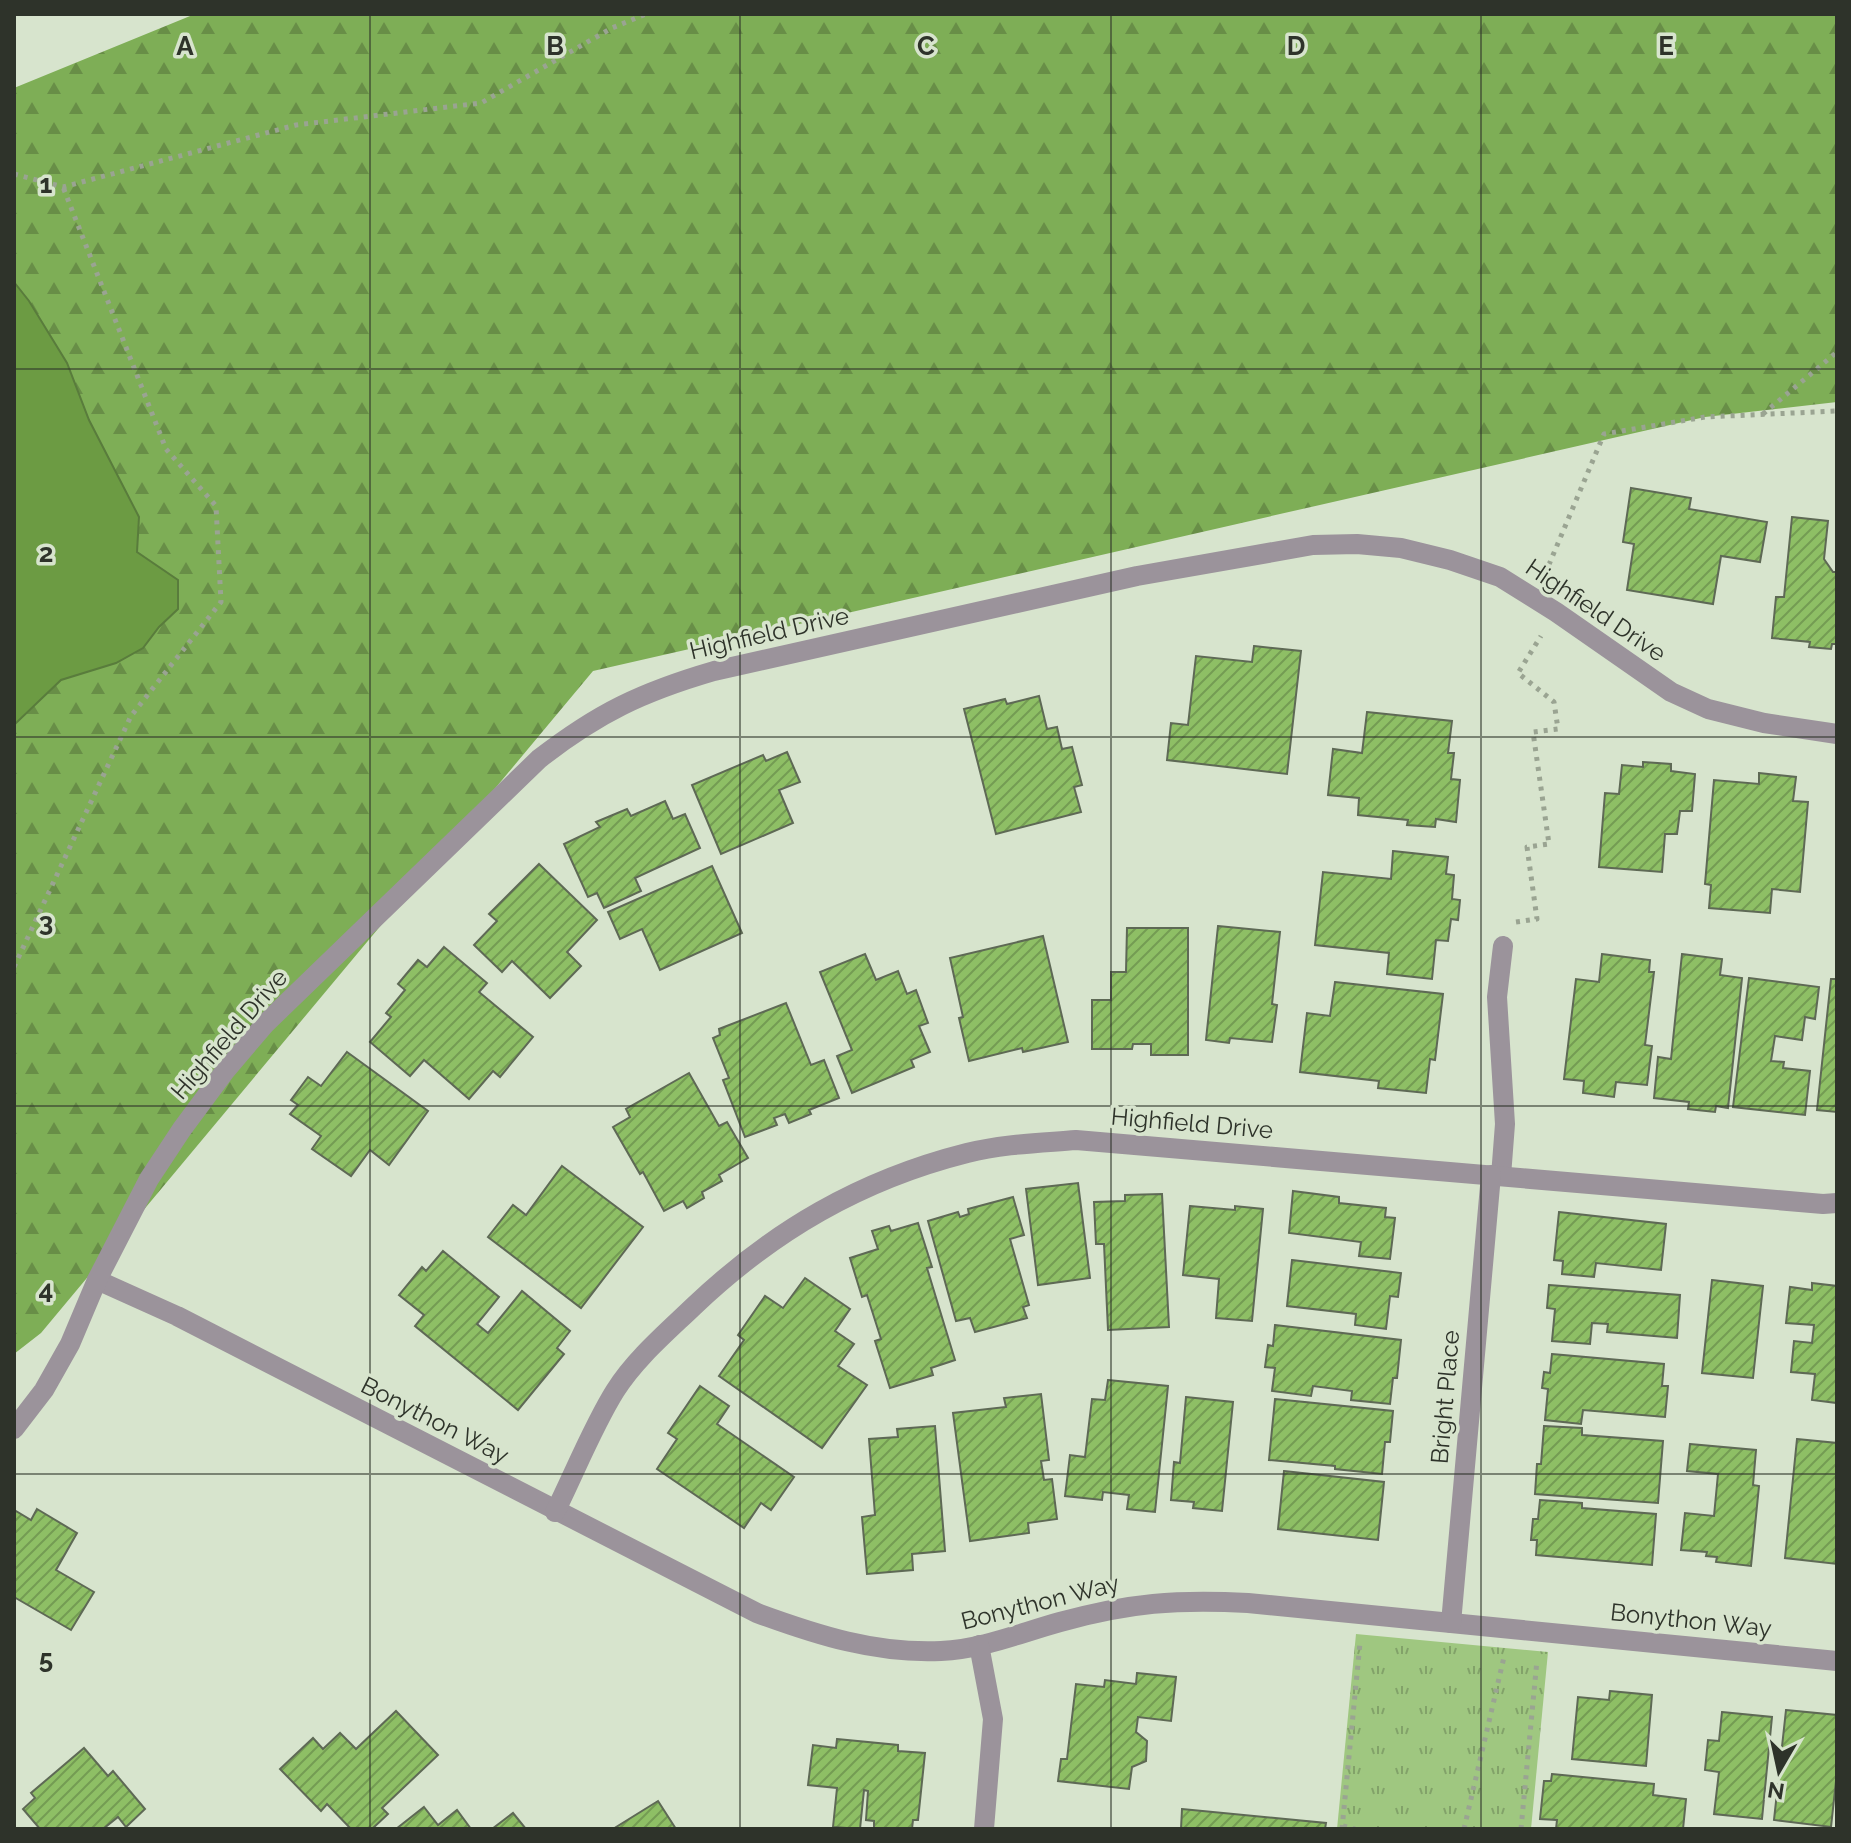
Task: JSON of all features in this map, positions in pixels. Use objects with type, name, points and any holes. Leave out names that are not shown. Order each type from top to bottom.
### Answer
[{"type":"street","name":"Highfield Drive","points":[[14,1429],[44,1390],[70,1344],[97,1280],[149,1179],[225,1071],[265,1024],[539,759],[578,728],[617,706],[669,684],[714,671],[1137,576],[1313,545],[1357,544],[1401,548],[1500,577],[1535,597],[1671,692],[1708,709],[1764,723],[1837,734]]},
{"type":"street","points":[[1496,1176],[1505,1124],[1497,997],[1503,946]]},
{"type":"street","name":"Highfield Drive","points":[[555,1512],[615,1390],[661,1337],[746,1260],[791,1227],[835,1202],[898,1175],[970,1153],[1076,1140],[1837,1203]]},
{"type":"street","name":"Bright Place","points":[[1451,1623],[1496,1176]]},
{"type":"street","name":"Bonython Way","points":[[97,1280],[177,1316],[757,1613],[822,1637],[882,1649],[943,1651],[1005,1641],[1103,1611],[1149,1602],[1194,1600],[1837,1661]]},
{"type":"street","points":[[979,1645],[993,1719],[984,1829]]},
{"type":"path","points":[[14,174],[63,187],[296,125],[481,103],[612,28],[646,14]]},
{"type":"path","points":[[14,967],[131,716],[221,602],[216,506],[166,449],[63,187]]},
{"type":"path","points":[[1762,415],[1837,352]]},
{"type":"path","points":[[1535,597],[1604,434],[1705,417],[1837,411]]},
{"type":"path","points":[[1503,946],[1498,944],[1500,924],[1537,919],[1527,847],[1549,844],[1533,732],[1558,729],[1554,702],[1518,673],[1532,651]]},
{"type":"path","points":[[1355,1829],[1342,1827],[1363,1614]]},
{"type":"path","points":[[1464,1829],[1511,1629]]},
{"type":"path","points":[[1521,1829],[1540,1632]]},
{"type":"green space","points":[[195,14],[1837,14],[1837,402],[1705,417],[593,671],[41,1333],[14,1354],[14,88]]},
{"type":"green space","points":[[1356,1634],[1548,1652],[1531,1829],[1337,1829]]},
{"type":"shaded area","points":[[14,282],[67,363],[89,420],[139,517],[137,552],[178,580],[178,609],[143,648],[116,663],[61,680],[14,725]]},
{"type":"building","points":[[1631,488],[1691,498],[1689,509],[1767,522],[1760,562],[1721,556],[1713,604],[1627,590],[1634,544],[1623,542]]},
{"type":"building","points":[[1792,517],[1828,521],[1824,559],[1833,572],[1837,572],[1837,644],[1832,644],[1831,649],[1809,647],[1810,642],[1772,638],[1776,597],[1784,597]]},
{"type":"building","points":[[1254,646],[1301,651],[1287,774],[1167,760],[1171,723],[1188,725],[1196,656],[1252,662]]},
{"type":"building","points":[[1039,696],[1047,729],[1057,727],[1062,749],[1072,747],[1082,785],[1074,787],[1081,812],[996,834],[964,709],[1005,699],[1007,704]]},
{"type":"building","points":[[1367,712],[1452,721],[1448,753],[1454,753],[1451,779],[1460,780],[1456,822],[1436,819],[1435,827],[1407,825],[1408,820],[1358,815],[1359,798],[1328,795],[1333,749],[1362,753]]},
{"type":"building","points":[[787,752],[800,782],[779,790],[793,823],[721,854],[692,785],[763,755],[766,761]]},
{"type":"building","points":[[1643,762],[1671,764],[1671,771],[1695,774],[1692,811],[1680,811],[1677,834],[1665,834],[1662,872],[1599,867],[1605,793],[1619,794],[1622,765],[1643,767]]},
{"type":"building","points":[[1759,773],[1796,777],[1793,801],[1808,802],[1800,892],[1772,889],[1770,913],[1709,908],[1711,885],[1705,884],[1714,780],[1759,784]]},
{"type":"building","points":[[665,801],[673,819],[685,814],[700,848],[635,878],[641,891],[604,908],[597,893],[588,897],[564,844],[600,827],[596,822],[627,809],[631,816]]},
{"type":"building","points":[[1393,851],[1448,857],[1446,874],[1454,875],[1452,899],[1460,900],[1458,920],[1451,919],[1448,941],[1436,940],[1432,979],[1387,974],[1389,953],[1315,945],[1323,872],[1391,879]]},
{"type":"building","points":[[539,864],[597,920],[567,952],[581,966],[550,998],[512,961],[502,972],[474,945],[497,921],[489,914]]},
{"type":"building","points":[[712,866],[742,933],[660,970],[642,929],[620,939],[608,912]]},
{"type":"building","points":[[1218,926],[1280,932],[1272,1004],[1277,1005],[1272,1042],[1230,1038],[1229,1043],[1206,1040]]},
{"type":"building","points":[[1127,928],[1188,928],[1188,1055],[1151,1055],[1151,1044],[1133,1044],[1132,1049],[1092,1049],[1092,1000],[1111,1000],[1111,972],[1126,972]]},
{"type":"building","points":[[1043,936],[1068,1042],[1023,1052],[1022,1048],[969,1061],[950,958]]},
{"type":"building","points":[[444,947],[487,983],[479,992],[533,1037],[500,1077],[493,1071],[469,1099],[424,1060],[410,1076],[370,1042],[391,1017],[386,1013],[405,990],[398,984],[418,960],[427,967]]},
{"type":"building","points":[[865,954],[876,980],[898,971],[907,994],[916,990],[928,1023],[919,1026],[930,1052],[911,1060],[914,1067],[852,1093],[837,1056],[852,1050],[820,972]]},
{"type":"building","points":[[1602,954],[1650,960],[1649,972],[1654,972],[1645,1045],[1652,1046],[1647,1085],[1616,1082],[1614,1097],[1583,1093],[1584,1081],[1564,1079],[1576,979],[1599,982]]},
{"type":"building","points":[[1682,954],[1722,959],[1720,975],[1742,978],[1728,1108],[1716,1106],[1715,1112],[1688,1109],[1689,1102],[1654,1098],[1658,1057],[1671,1059]]},
{"type":"building","points":[[1749,978],[1819,987],[1815,1019],[1805,1017],[1802,1040],[1775,1036],[1771,1061],[1784,1062],[1783,1068],[1810,1071],[1805,1115],[1733,1107]]},
{"type":"building","points":[[1831,979],[1837,979],[1837,1112],[1817,1110]]},
{"type":"building","points":[[1335,982],[1443,994],[1435,1060],[1430,1059],[1426,1093],[1378,1088],[1379,1081],[1300,1072],[1307,1013],[1330,1016]]},
{"type":"building","points":[[786,1003],[811,1065],[824,1060],[839,1098],[809,1110],[811,1114],[789,1123],[785,1114],[774,1118],[777,1125],[745,1137],[723,1080],[729,1078],[713,1038],[720,1035],[719,1029]]},
{"type":"building","points":[[347,1052],[428,1111],[389,1165],[370,1150],[351,1176],[312,1149],[321,1136],[290,1114],[298,1105],[291,1100],[308,1077],[321,1086]]},
{"type":"building","points":[[689,1073],[719,1126],[727,1122],[748,1158],[719,1175],[722,1181],[702,1192],[704,1198],[687,1208],[683,1201],[664,1211],[613,1127],[630,1117],[626,1109]]},
{"type":"building","points":[[562,1166],[643,1227],[581,1308],[488,1237],[513,1205],[526,1215]]},
{"type":"building","points":[[1078,1183],[1090,1278],[1038,1285],[1026,1189]]},
{"type":"building","points":[[1293,1191],[1339,1197],[1339,1203],[1386,1208],[1385,1217],[1395,1218],[1390,1259],[1359,1256],[1361,1242],[1289,1233]]},
{"type":"building","points":[[1162,1194],[1169,1327],[1108,1330],[1104,1244],[1096,1244],[1094,1202],[1125,1201],[1125,1195]]},
{"type":"building","points":[[1013,1197],[1024,1235],[1010,1239],[1029,1305],[1023,1307],[1027,1318],[975,1332],[970,1318],[956,1321],[928,1221],[958,1212],[960,1217],[969,1214],[968,1209]]},
{"type":"building","points":[[1190,1206],[1263,1209],[1252,1321],[1216,1318],[1219,1279],[1183,1275]]},
{"type":"building","points":[[1559,1212],[1666,1224],[1661,1270],[1596,1263],[1594,1277],[1562,1274],[1563,1261],[1554,1260]]},
{"type":"building","points":[[918,1223],[932,1267],[927,1268],[955,1360],[931,1368],[933,1375],[890,1388],[875,1341],[881,1339],[867,1295],[862,1297],[850,1258],[878,1249],[872,1231],[889,1226],[891,1231]]},
{"type":"building","points":[[443,1251],[499,1297],[477,1324],[488,1333],[522,1291],[570,1331],[557,1348],[564,1354],[518,1410],[415,1326],[424,1315],[399,1295],[422,1267],[426,1271]]},
{"type":"building","points":[[1292,1260],[1401,1273],[1398,1297],[1390,1296],[1386,1329],[1355,1325],[1356,1314],[1287,1306]]},
{"type":"building","points":[[805,1278],[850,1309],[835,1331],[854,1344],[838,1366],[867,1385],[822,1448],[719,1376],[744,1340],[738,1335],[765,1296],[783,1308]]},
{"type":"building","points":[[1712,1280],[1763,1286],[1753,1378],[1702,1373]]},
{"type":"building","points":[[1812,1283],[1837,1286],[1837,1403],[1812,1400],[1815,1374],[1791,1372],[1794,1341],[1812,1343],[1814,1325],[1786,1323],[1790,1287],[1812,1290]]},
{"type":"building","points":[[1549,1285],[1680,1295],[1677,1338],[1607,1332],[1608,1324],[1592,1323],[1590,1344],[1552,1341],[1555,1309],[1547,1308]]},
{"type":"building","points":[[1275,1325],[1401,1340],[1397,1378],[1393,1378],[1390,1404],[1351,1400],[1352,1391],[1313,1386],[1311,1396],[1272,1391],[1275,1368],[1265,1367],[1268,1345],[1273,1346]]},
{"type":"building","points":[[1552,1354],[1664,1364],[1662,1386],[1668,1386],[1665,1417],[1583,1410],[1581,1424],[1545,1420],[1548,1389],[1542,1388],[1544,1372],[1550,1373]]},
{"type":"building","points":[[1108,1380],[1168,1386],[1155,1512],[1127,1509],[1129,1495],[1103,1492],[1102,1500],[1065,1496],[1070,1455],[1085,1457],[1092,1399],[1105,1400]]},
{"type":"building","points":[[700,1386],[729,1406],[717,1424],[794,1477],[771,1510],[761,1503],[744,1528],[657,1469],[677,1439],[668,1433]]},
{"type":"building","points":[[1041,1394],[1049,1460],[1041,1461],[1044,1480],[1052,1479],[1057,1519],[1028,1523],[1029,1533],[970,1541],[953,1413],[1006,1407],[1004,1398]]},
{"type":"building","points":[[1186,1397],[1233,1402],[1222,1511],[1193,1508],[1194,1502],[1171,1500],[1174,1462],[1180,1463]]},
{"type":"building","points":[[1275,1399],[1393,1411],[1390,1442],[1385,1442],[1382,1474],[1269,1460]]},
{"type":"building","points":[[935,1426],[945,1551],[912,1554],[913,1570],[867,1574],[862,1517],[875,1515],[869,1439],[898,1437],[897,1429]]},
{"type":"building","points":[[1544,1426],[1582,1428],[1582,1435],[1663,1441],[1658,1503],[1535,1494]]},
{"type":"building","points":[[1797,1439],[1837,1443],[1837,1564],[1785,1558]]},
{"type":"building","points":[[1690,1444],[1756,1450],[1753,1485],[1759,1486],[1751,1566],[1716,1562],[1717,1557],[1706,1556],[1707,1552],[1681,1550],[1685,1513],[1714,1516],[1718,1474],[1687,1471]]},
{"type":"building","points":[[1284,1471],[1384,1482],[1378,1540],[1278,1529]]},
{"type":"building","points":[[1540,1500],[1582,1503],[1582,1508],[1656,1514],[1652,1565],[1536,1555],[1537,1540],[1531,1540],[1533,1519],[1538,1519]]},
{"type":"building","points":[[37,1509],[77,1533],[56,1570],[94,1592],[71,1630],[14,1597],[14,1514],[16,1511],[31,1520]]},
{"type":"building","points":[[1137,1673],[1176,1677],[1171,1721],[1138,1717],[1136,1732],[1147,1741],[1146,1761],[1132,1767],[1129,1789],[1058,1781],[1061,1759],[1067,1759],[1076,1684],[1104,1687],[1105,1680],[1136,1684]]},
{"type":"building","points":[[1610,1691],[1652,1695],[1646,1766],[1572,1759],[1578,1697],[1609,1700]]},
{"type":"building","points":[[1786,1710],[1837,1715],[1837,1772],[1831,1827],[1774,1820]]},
{"type":"building","points":[[396,1711],[438,1755],[382,1808],[388,1814],[372,1829],[351,1829],[327,1804],[321,1811],[280,1769],[313,1738],[323,1749],[340,1733],[356,1749]]},
{"type":"building","points":[[1722,1712],[1772,1717],[1762,1819],[1714,1814],[1719,1772],[1705,1770],[1708,1740],[1719,1741]]},
{"type":"building","points":[[837,1739],[898,1745],[898,1751],[925,1753],[918,1820],[913,1820],[912,1829],[874,1829],[874,1821],[866,1820],[868,1791],[864,1790],[860,1829],[833,1827],[837,1788],[808,1785],[813,1745],[836,1748]]},
{"type":"building","points":[[84,1748],[108,1776],[113,1771],[145,1809],[126,1827],[118,1817],[103,1829],[40,1829],[23,1809],[35,1798],[31,1793]]},
{"type":"building","points":[[1552,1774],[1654,1784],[1653,1795],[1686,1799],[1683,1829],[1556,1829],[1557,1820],[1540,1819],[1544,1781],[1551,1781]]},
{"type":"building","points":[[658,1801],[676,1829],[613,1829]]},
{"type":"building","points":[[424,1807],[438,1825],[457,1810],[471,1829],[396,1829]]},
{"type":"building","points":[[1182,1809],[1326,1823],[1325,1829],[1181,1829]]},
{"type":"building","points":[[513,1813],[526,1829],[492,1829]]}]
